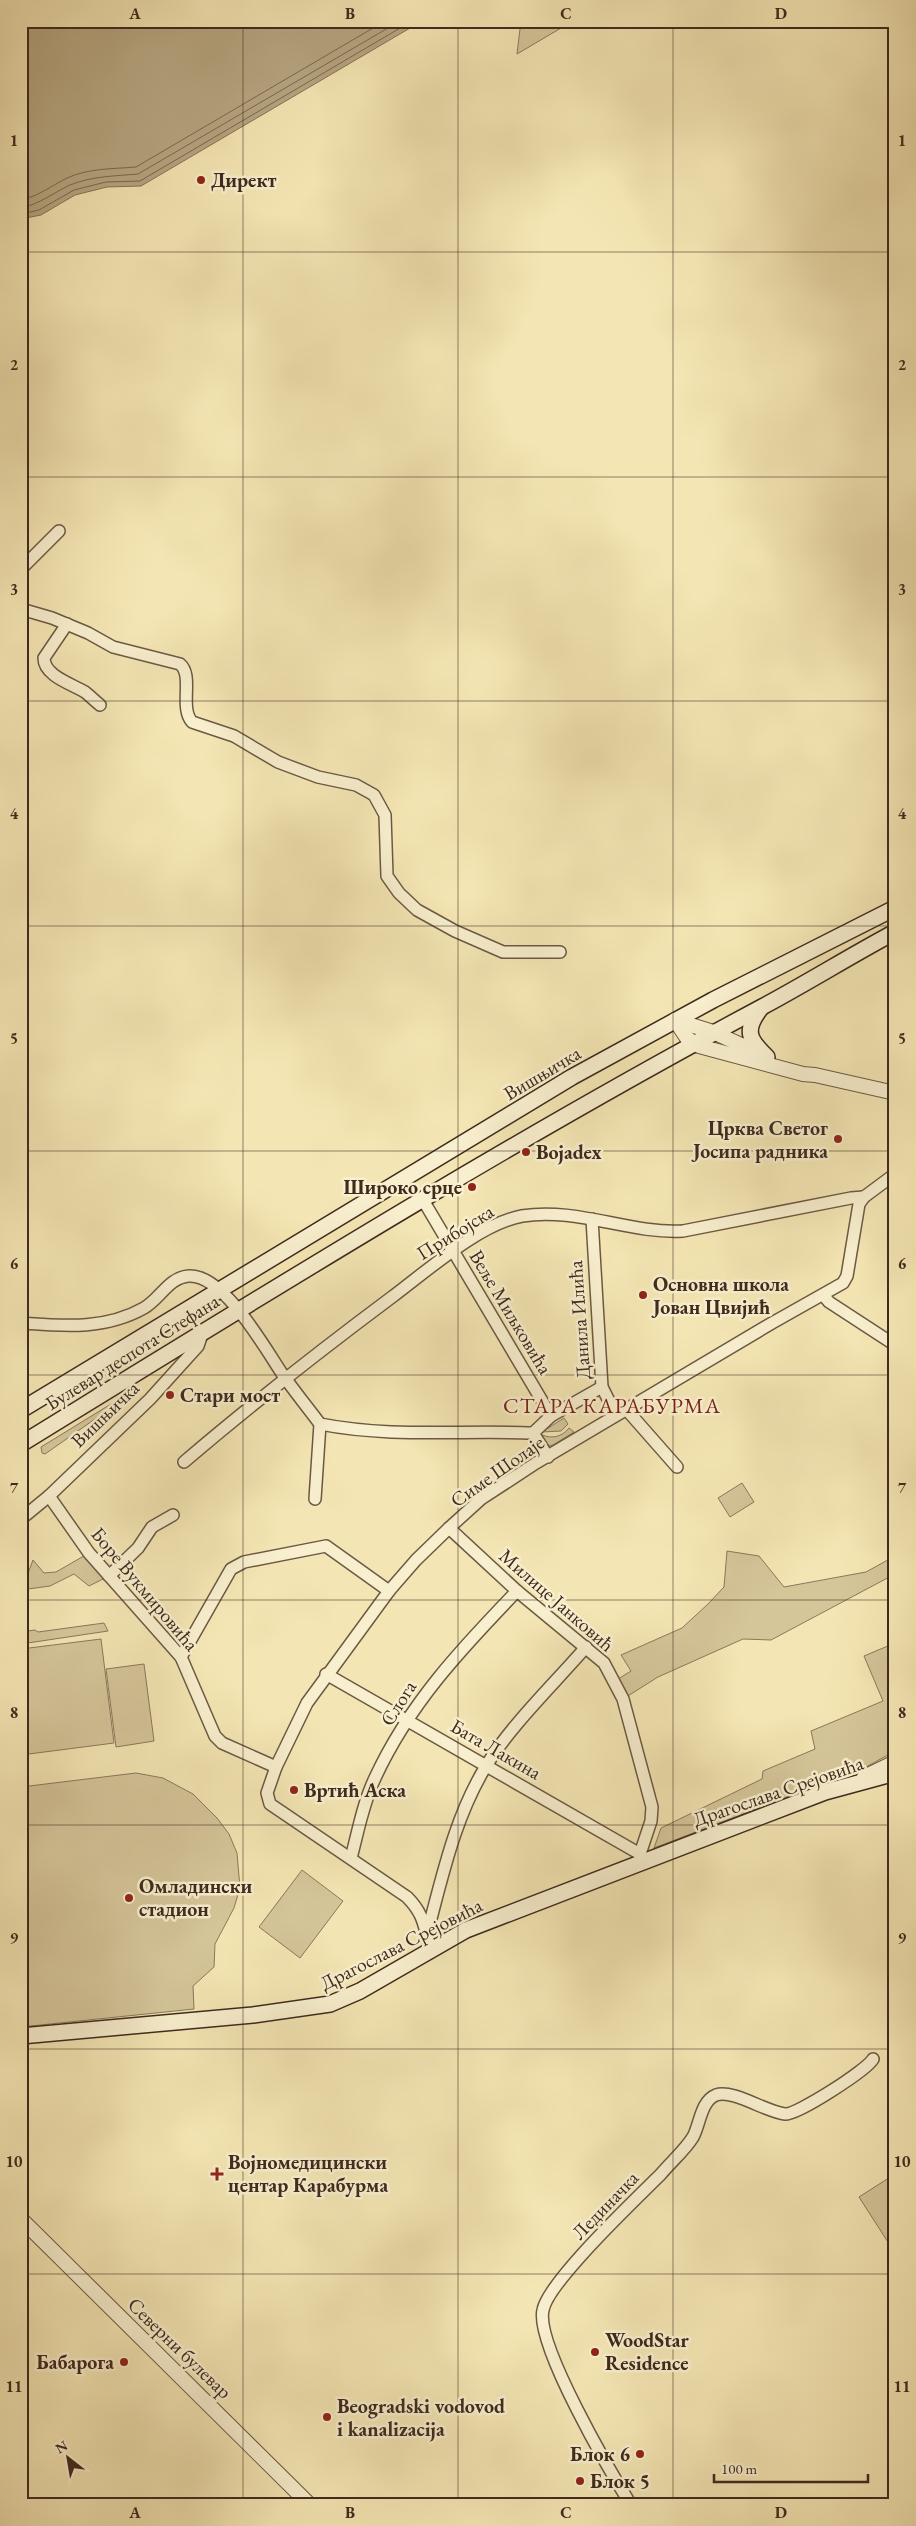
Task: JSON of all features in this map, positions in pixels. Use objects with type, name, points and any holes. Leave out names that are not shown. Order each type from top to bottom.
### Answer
[{"type":"main road","name":"Вишњичка","points":[[218,1289],[572,1077],[675,1020],[895,908]]},
{"type":"main road","points":[[238,1310],[693,1043],[895,932]]},
{"type":"main road","points":[[761,1007],[752,1020],[750,1036],[756,1046],[767,1057]]},
{"type":"main road","name":"Булевар деспота Стефана","points":[[21,1410],[218,1289]]},
{"type":"main road","name":"Булевар деспота Стефана","points":[[21,1444],[238,1310]]},
{"type":"main road","name":"Драгослава Срејовића","points":[[21,2036],[320,2006],[360,1991],[466,1930],[641,1858],[850,1784],[895,1774]]},
{"type":"street","points":[[21,569],[59,531]]},
{"type":"street","points":[[21,608],[67,624],[113,647],[180,664],[186,676],[184,692],[188,716],[196,724],[234,736],[278,762],[318,777],[356,785],[374,795],[385,815],[388,876],[399,893],[417,910],[455,931],[504,952],[560,952]]},
{"type":"street","points":[[67,624],[44,658],[45,663],[56,676],[85,693],[100,705]]},
{"type":"street","points":[[675,1020],[713,1032],[767,1057],[816,1075],[895,1093]]},
{"type":"street","points":[[675,1020],[683,1033],[693,1043],[734,1057],[803,1074],[816,1075]]},
{"type":"street","points":[[864,1197],[895,1174]]},
{"type":"street","name":"Прибојска","points":[[184,1462],[284,1377],[453,1251],[512,1218],[561,1215],[659,1232],[683,1232],[850,1198],[864,1197]]},
{"type":"street","name":"Симе Шолаје","points":[[276,1767],[298,1718],[326,1674],[389,1591],[416,1560],[449,1528],[482,1500],[548,1457],[772,1323],[824,1296],[846,1279],[858,1209],[864,1197]]},
{"type":"street","name":"Веље Миљковића","points":[[423,1200],[551,1416]]},
{"type":"street","name":"Данила Илића","points":[[592,1220],[602,1387],[616,1415]]},
{"type":"street","points":[[21,1323],[73,1326],[101,1324],[123,1318],[145,1307],[170,1284],[184,1277],[198,1277],[218,1289],[238,1310],[284,1377],[320,1424],[315,1499]]},
{"type":"street","points":[[824,1296],[829,1302],[895,1345]]},
{"type":"street","name":"Вишњичка","points":[[49,1496],[156,1392],[198,1346],[201,1338],[199,1334]]},
{"type":"street","points":[[320,1424],[358,1431],[390,1433],[533,1433],[551,1416],[602,1387]]},
{"type":"street","points":[[626,1409],[677,1467]]},
{"type":"street","points":[[533,1433],[548,1457]]},
{"type":"street","points":[[21,1519],[49,1496]]},
{"type":"street","name":"Боре Вукмировића","points":[[49,1496],[82,1545],[181,1657],[215,1736],[222,1743],[276,1767]]},
{"type":"street","points":[[109,1576],[138,1548],[152,1527],[173,1516]]},
{"type":"street","name":"Милице Јанковић","points":[[449,1528],[517,1591],[604,1663],[623,1699],[648,1789],[652,1813],[641,1858]]},
{"type":"street","points":[[181,1657],[228,1574],[244,1562],[326,1546],[389,1591]]},
{"type":"street","name":"Слога","points":[[351,1858],[374,1778],[408,1720],[451,1660],[517,1591]]},
{"type":"street","points":[[428,1931],[457,1826],[486,1766],[508,1737],[586,1647]]},
{"type":"street","name":"Бата Лакина","points":[[326,1674],[408,1720],[641,1858]]},
{"type":"street","points":[[850,1784],[895,1762]]},
{"type":"street","points":[[276,1767],[267,1793],[270,1804],[407,1897],[421,1916],[428,1931],[431,1950]]},
{"type":"street","name":"Лединачка","points":[[631,2505],[589,2435],[555,2358],[542,2319],[546,2300],[569,2270],[687,2145],[697,2128],[710,2098],[719,2094],[775,2112],[789,2114],[857,2074],[873,2059]]},
{"type":"street","name":"Северни булевар","points":[[21,2220],[310,2505]]},
{"type":"shaded area","points":[[512,21],[573,21],[517,54],[520,29]]},
{"type":"shaded area","points":[[124,1396],[125,1398],[45,1454],[42,1453],[41,1447]]},
{"type":"shaded area","points":[[564,1418],[568,1424],[561,1431],[542,1432]]},
{"type":"shaded area","points":[[569,1428],[574,1432],[553,1445],[549,1446],[542,1435],[549,1437],[557,1436]]},
{"type":"shaded area","points":[[742,1483],[754,1502],[730,1517],[718,1498]]},
{"type":"shaded area","points":[[727,1551],[759,1556],[784,1587],[866,1572],[895,1556],[895,1574],[771,1640],[743,1639],[658,1677],[623,1699],[615,1681],[631,1671],[621,1655],[682,1628],[708,1604],[724,1587]]},
{"type":"shaded area","points":[[89,1553],[109,1576],[89,1586],[74,1574],[50,1586],[21,1590],[21,1578],[27,1576],[33,1560],[44,1573],[56,1572]]},
{"type":"shaded area","points":[[104,1623],[108,1631],[21,1644],[21,1632],[35,1630],[38,1632]]},
{"type":"shaded area","points":[[101,1639],[114,1743],[21,1755],[21,1649]]},
{"type":"shaded area","points":[[895,1643],[895,1751],[866,1767],[654,1848],[661,1828],[762,1779],[763,1771],[815,1749],[811,1731],[883,1701],[864,1656]]},
{"type":"shaded area","points":[[144,1664],[154,1741],[116,1747],[106,1669]]},
{"type":"shaded area","name":"Омладински стадион","points":[[136,1773],[163,1778],[193,1794],[217,1818],[229,1834],[237,1853],[240,1888],[234,1908],[215,1944],[214,1967],[193,1986],[194,2009],[21,2027],[21,1787]]},
{"type":"shaded area","points":[[302,1870],[343,1901],[300,1958],[259,1927]]},
{"type":"shaded area","points":[[895,2174],[895,2253],[859,2197]]},
{"type":"water","points":[[21,21],[422,21],[141,186],[107,187],[75,195],[41,215],[21,219]]},
{"type":"place","name":"Директ","points":[[201,180]]},
{"type":"place","name":"Црква Светог Јосипа радника","points":[[838,1139]]},
{"type":"place","name":"Bojadex","points":[[526,1152]]},
{"type":"place","name":"Широко срце","points":[[472,1187]]},
{"type":"place","name":"Основна школа Јован Цвијић","points":[[643,1295]]},
{"type":"place","name":"Стари мост","points":[[170,1395]]},
{"type":"place","name":"Вртић Аска","points":[[294,1790]]},
{"type":"place","name":"Омладински стадион","points":[[129,1898]]},
{"type":"place","name":"Војномедицински центар Карабурма","points":[[217,2174]]},
{"type":"place","name":"WoodStar Residence","points":[[595,2352]]},
{"type":"place","name":"Бабарога","points":[[124,2362]]},
{"type":"place","name":"Beogradski vodovod i kanalizacija","points":[[327,2417]]},
{"type":"place","name":"Блок 6","points":[[640,2454]]},
{"type":"place","name":"Блок 5","points":[[580,2481]]},
{"type":"district","name":"СТАРА КАРАБУРМА","points":[[612,1405]]}]
